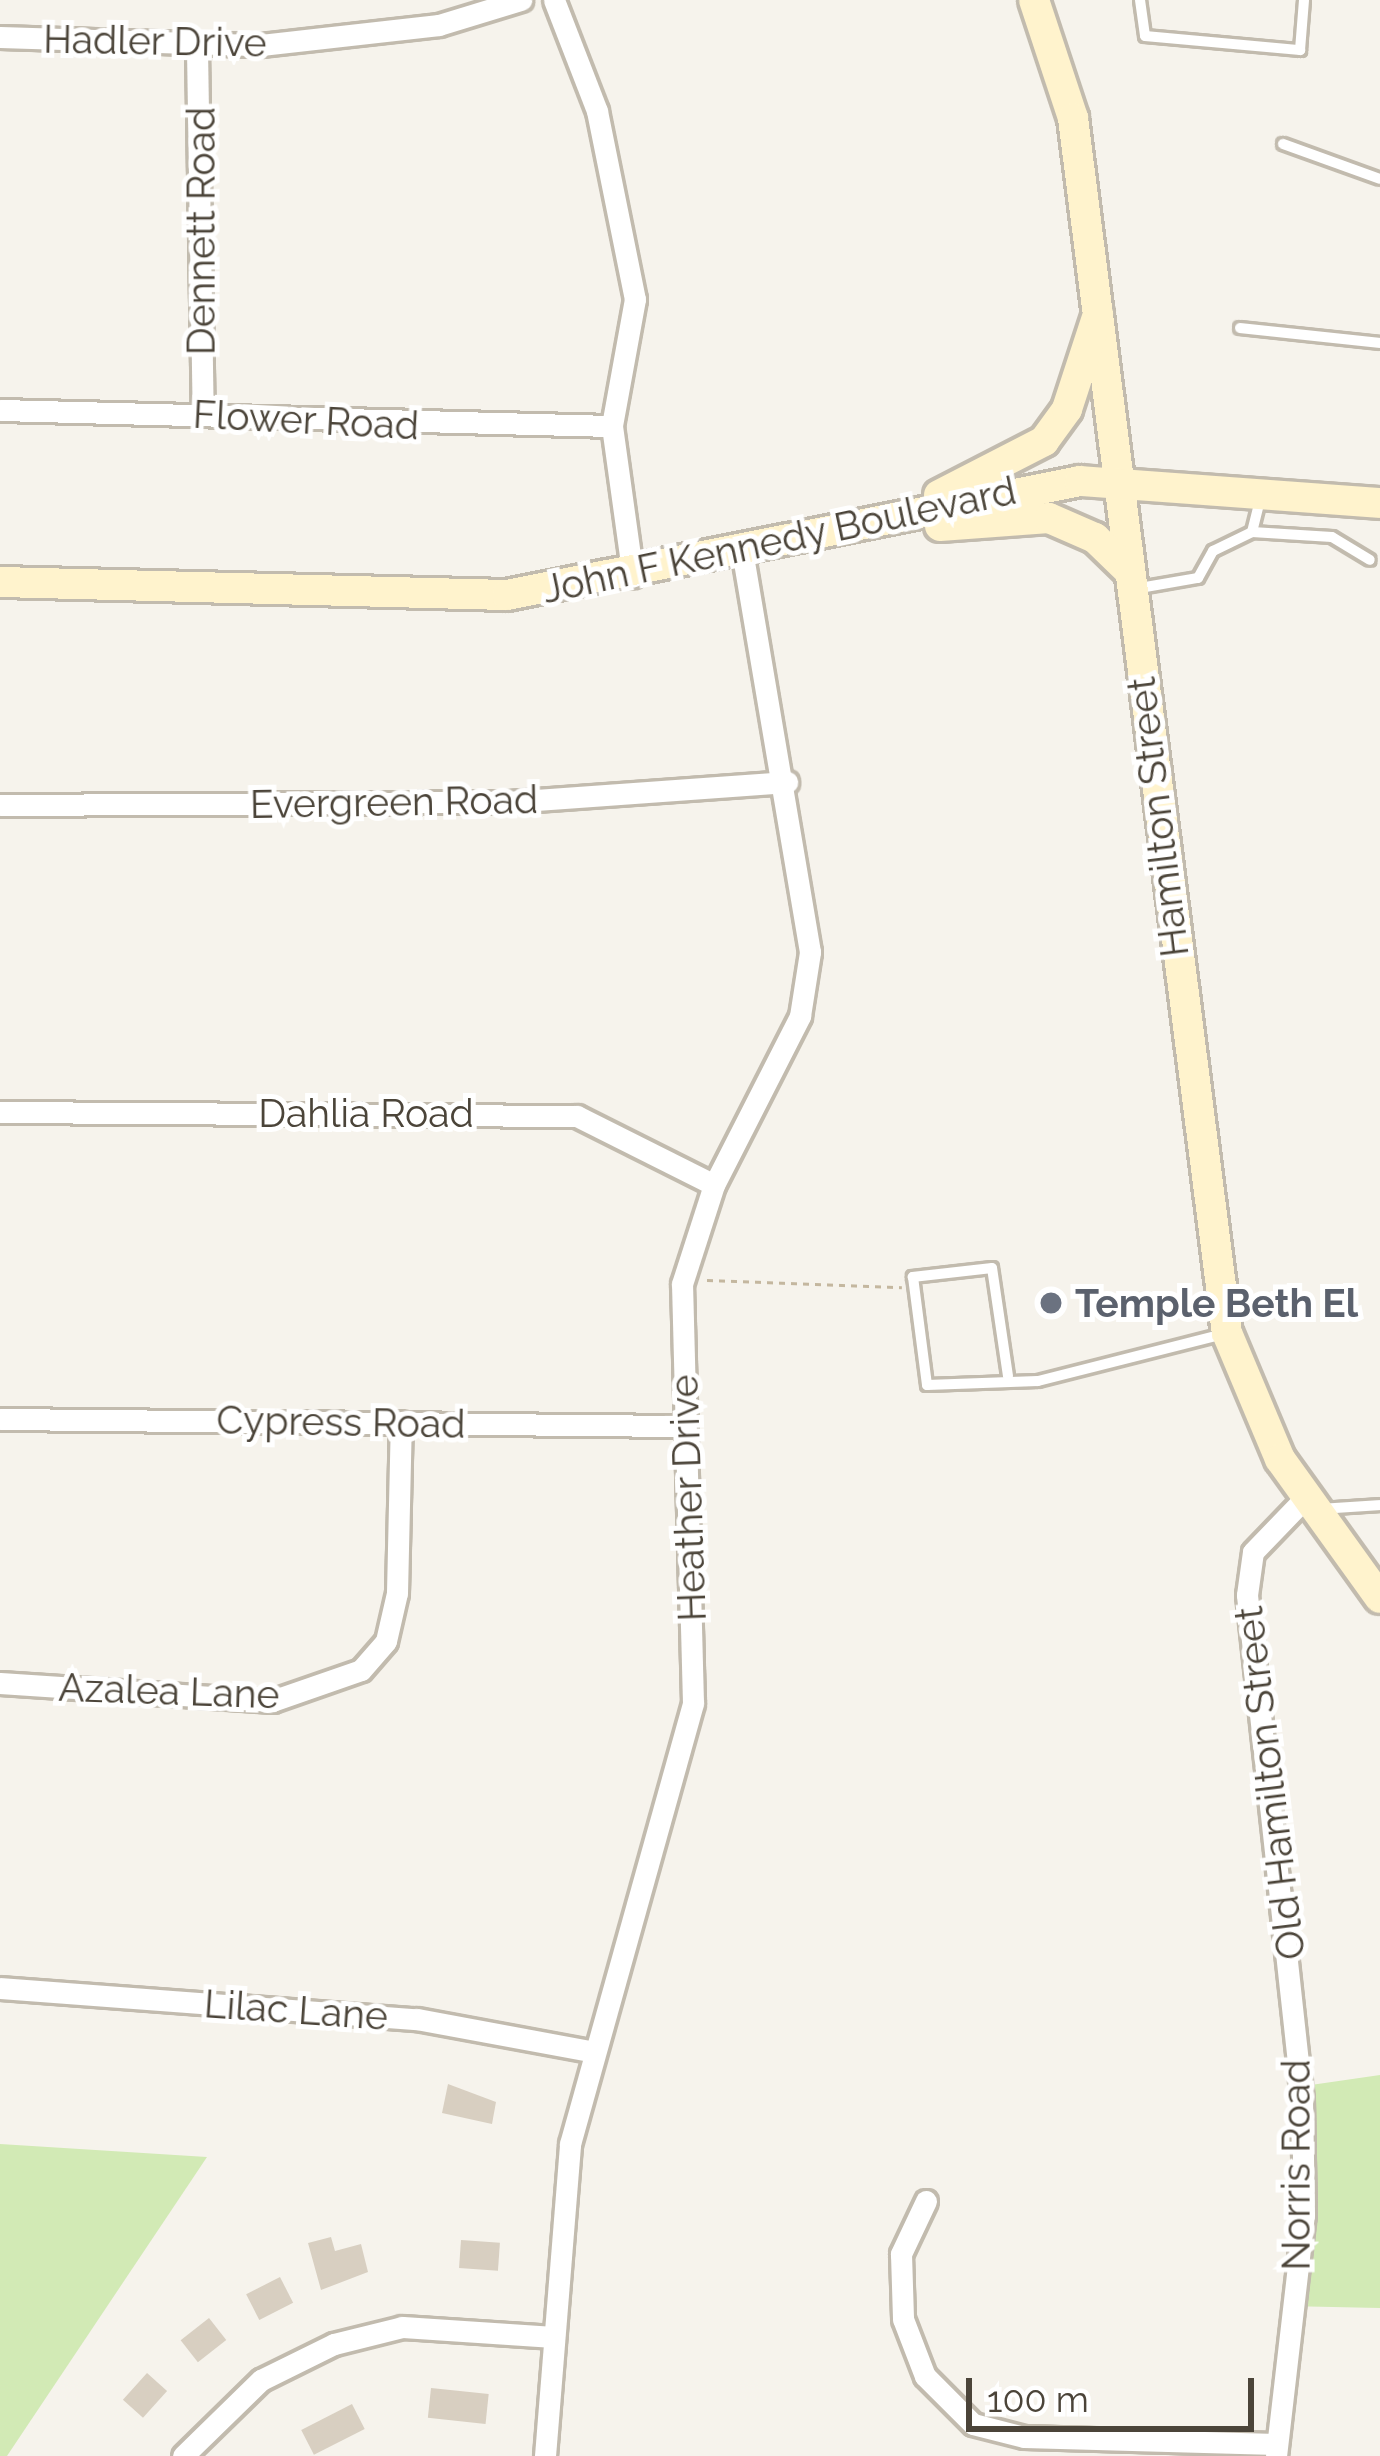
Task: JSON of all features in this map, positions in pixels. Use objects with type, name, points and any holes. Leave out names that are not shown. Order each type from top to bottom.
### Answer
[{"type":"street","name":"Hadler Drive","points":[[0,37],[197,49],[520,0]]},
{"type":"street","points":[[554,0],[597,111],[635,298],[612,426],[633,577]]},
{"type":"street","name":"Hamilton Street","points":[[1034,0],[1073,118],[1125,482],[1130,580],[1228,1333],[1308,1505],[1380,1598]]},
{"type":"street","name":"Dennett Road","points":[[197,49],[202,414]]},
{"type":"street","points":[[844,533],[1044,441],[1067,409],[1100,307]]},
{"type":"street","name":"Flower Road","points":[[0,410],[612,426]]},
{"type":"street","name":"John F Kennedy Boulevard","points":[[0,582],[419,597],[633,577],[1035,487],[1125,482],[1380,503]]},
{"type":"street","points":[[844,533],[1049,518],[1095,538],[1130,580]]},
{"type":"street","name":"Heather Drive","points":[[545,2456],[551,2337],[590,2051],[693,1702],[682,1426],[682,1284],[714,1185],[806,988],[787,782],[743,554]]},
{"type":"street","name":"Evergreen Road","points":[[0,805],[508,802],[787,782]]},
{"type":"street","name":"Dahlia Road","points":[[0,1112],[577,1116],[714,1185]]},
{"type":"street","name":"Cypress Road","points":[[0,1419],[682,1426]]},
{"type":"street","name":"Azalea Lane","points":[[0,1683],[272,1701],[361,1670],[386,1641],[397,1593],[401,1422]]},
{"type":"street","name":"Old Hamilton Street","points":[[1295,2017],[1247,1595],[1252,1552],[1308,1505]]},
{"type":"street","name":"Lilac Lane","points":[[0,1988],[417,2020],[590,2051]]},
{"type":"street","name":"Norris Road","points":[[1276,2450],[1304,2216],[1295,2017]]},
{"type":"street","points":[[926,2200],[902,2254],[903,2319],[925,2376],[974,2424],[1024,2437],[1276,2450]]},
{"type":"street","points":[[183,2456],[261,2380],[334,2344],[402,2327],[551,2337]]},
{"type":"lane","points":[[1140,0],[1145,36],[1300,50],[1304,0]]},
{"type":"lane","points":[[1283,144],[1380,179]]},
{"type":"lane","points":[[1240,328],[1380,343]]},
{"type":"lane","points":[[1252,532],[1262,493]]},
{"type":"lane","points":[[1130,580],[1198,578],[1213,550],[1252,532],[1332,537],[1370,560]]},
{"type":"lane","points":[[1008,1376],[992,1268],[913,1276],[927,1384],[1084,1373],[1228,1333]]},
{"type":"lane","points":[[1308,1505],[1380,1505]]},
{"type":"path","points":[[706,1280],[912,1287]]},
{"type":"green space","points":[[1380,2075],[1380,2308],[1285,2306],[1297,2087]]},
{"type":"green space","points":[[0,2144],[207,2157],[7,2456],[0,2456]]},
{"type":"building","points":[[448,2084],[496,2102],[492,2124],[442,2113]]},
{"type":"building","points":[[331,2237],[335,2251],[361,2244],[368,2272],[321,2290],[308,2243]]},
{"type":"building","points":[[461,2240],[500,2243],[498,2271],[459,2268]]},
{"type":"building","points":[[280,2277],[293,2303],[259,2320],[246,2294]]},
{"type":"building","points":[[209,2318],[226,2340],[198,2362],[181,2340]]},
{"type":"building","points":[[147,2373],[167,2391],[143,2418],[123,2400]]},
{"type":"building","points":[[431,2388],[489,2394],[486,2424],[428,2418]]},
{"type":"building","points":[[352,2404],[365,2429],[314,2455],[301,2430]]},
{"type":"place","name":"Temple Beth El","points":[[1051,1303]]}]
